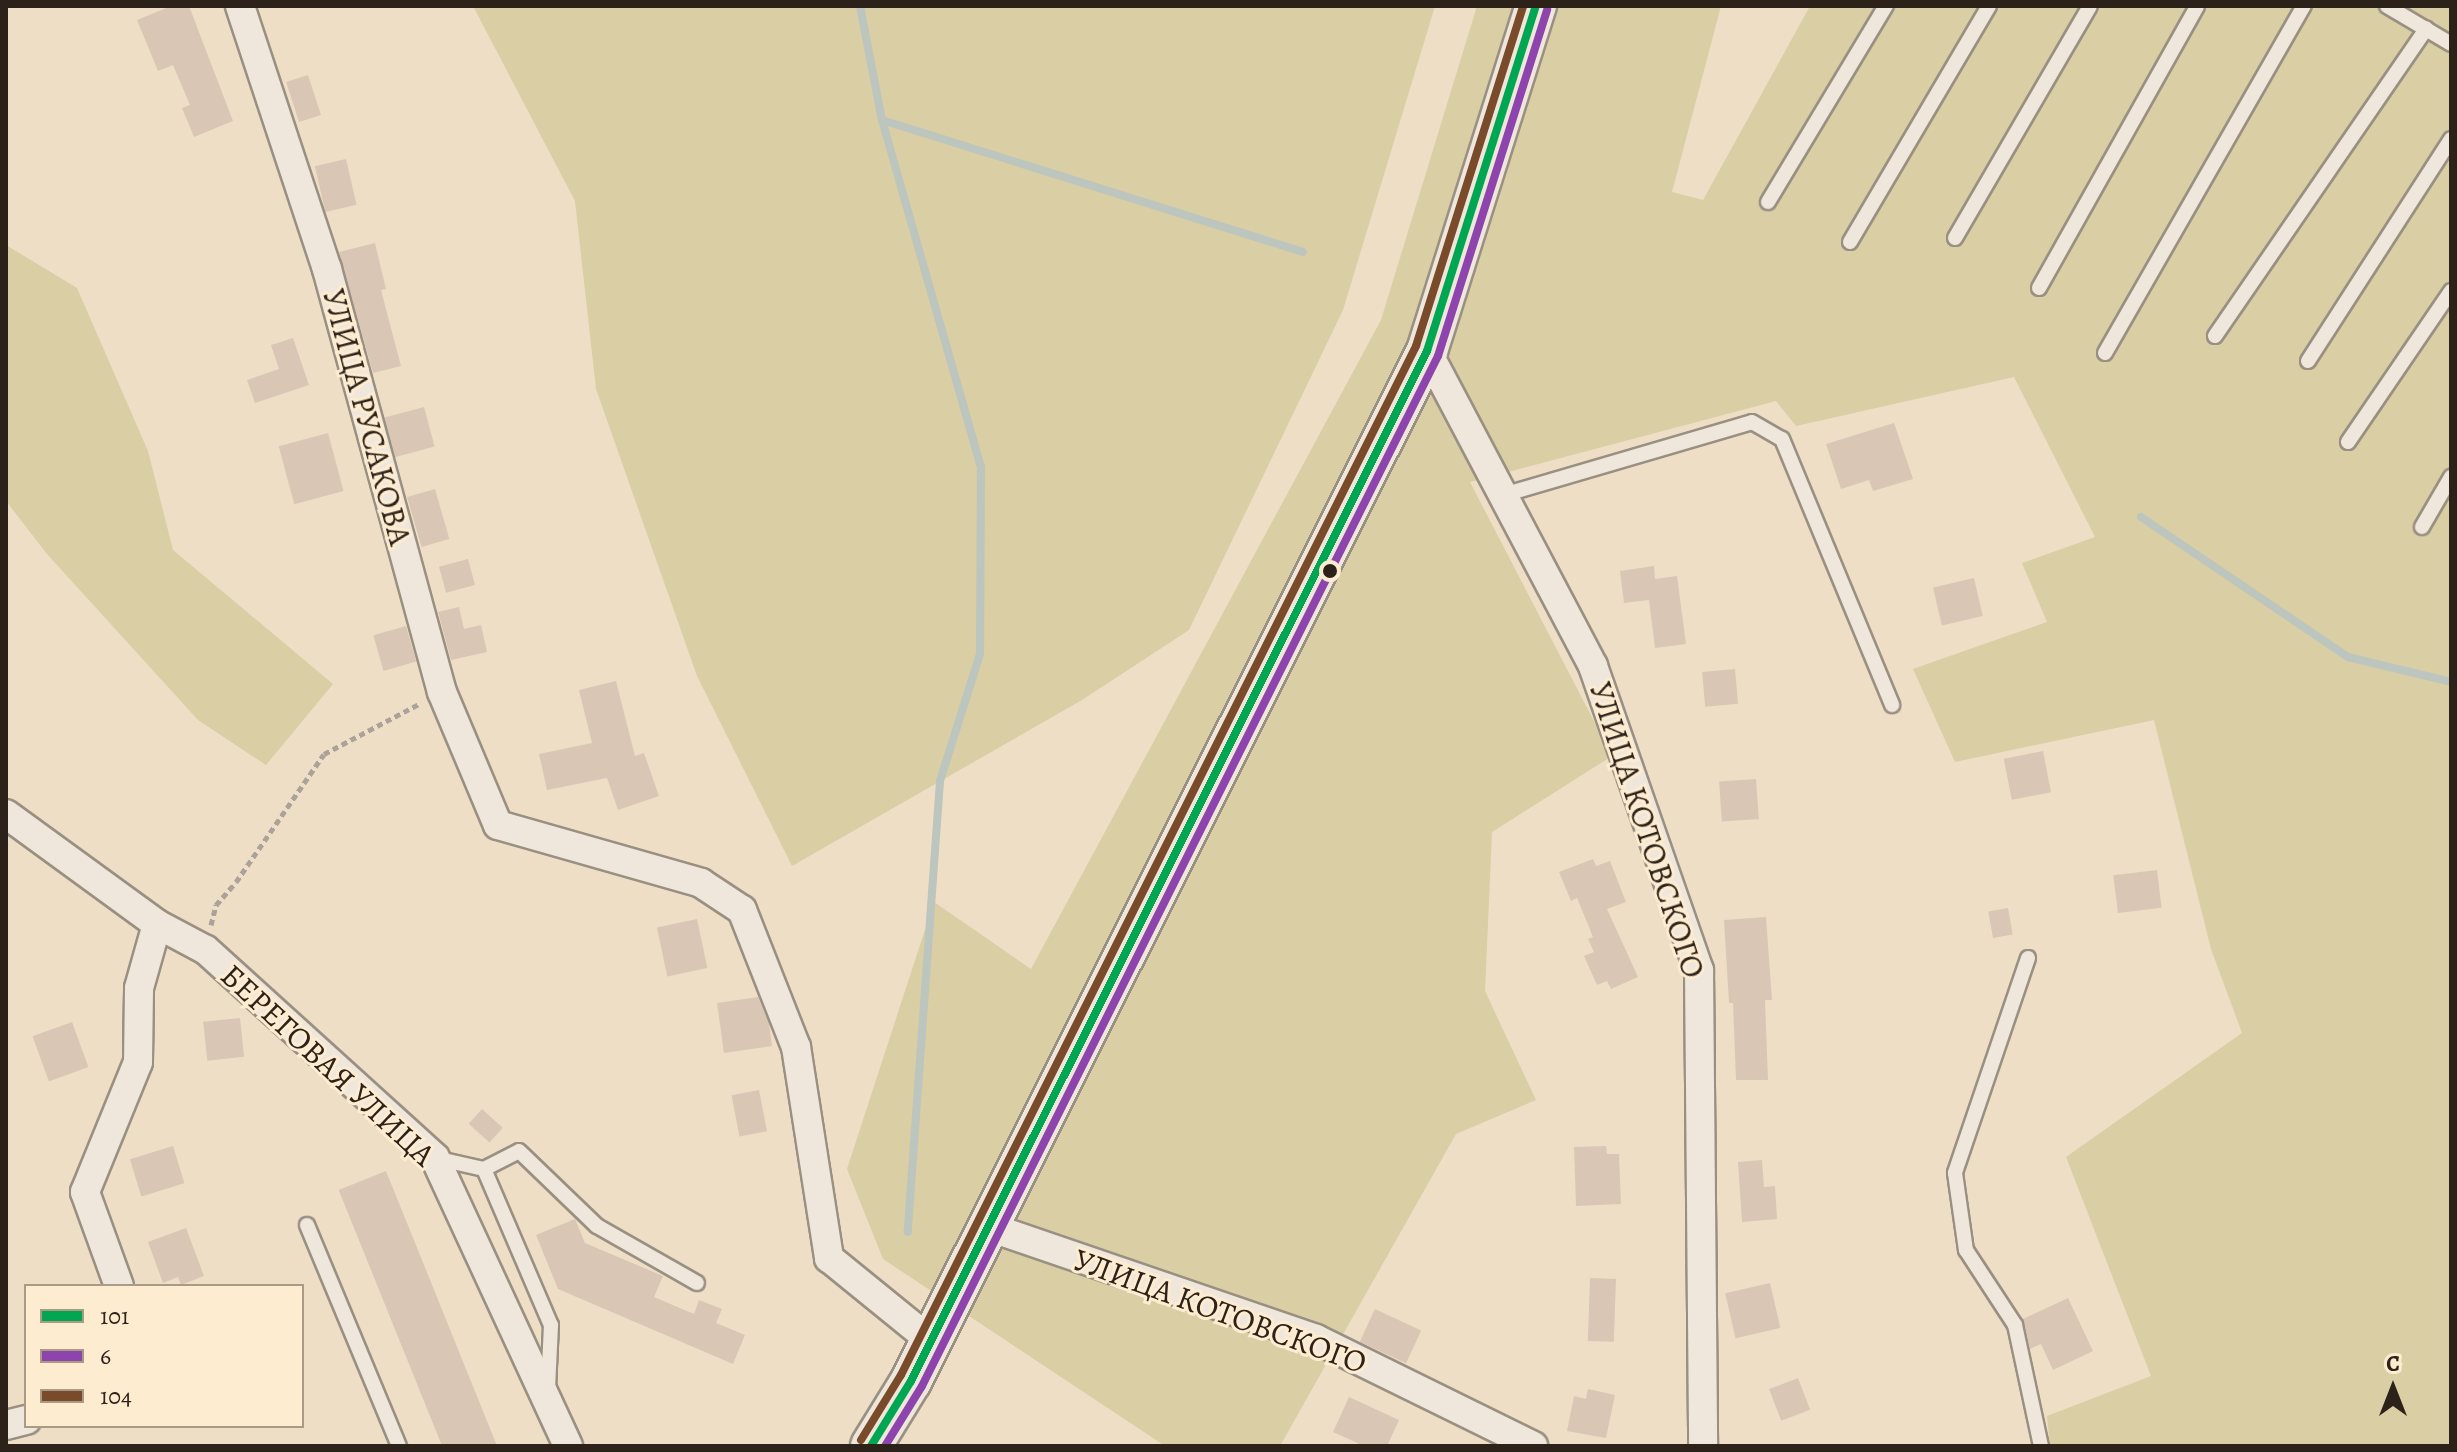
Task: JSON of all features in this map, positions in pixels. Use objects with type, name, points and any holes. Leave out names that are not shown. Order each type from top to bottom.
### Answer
[{"type":"main road","points":[[871,1446],[931,1341],[989,1227],[1427,351],[1536,6]]},
{"type":"street","name":"УЛИЦА РУСАКОВА","points":[[240,6],[327,269],[442,692],[498,825],[701,883],[742,910],[796,1047],[829,1258],[931,1341]]},
{"type":"street","name":"УЛИЦА КОТОВСКОГО","points":[[1427,351],[1593,666],[1699,970],[1703,1446]]},
{"type":"street","name":"БЕРЕГОВАЯ УЛИЦА","points":[[6,814],[157,924],[206,950],[435,1158],[547,1401],[563,1444]]},
{"type":"street","points":[[118,1284],[85,1192],[138,1062],[139,988],[157,924]]},
{"type":"street","name":"УЛИЦА КОТОВСКОГО","points":[[989,1227],[1316,1339],[1533,1446]]},
{"type":"lane","points":[[1768,202],[1886,6]]},
{"type":"lane","points":[[1850,242],[1989,6]]},
{"type":"lane","points":[[1955,238],[2090,6]]},
{"type":"lane","points":[[2039,288],[2197,6]]},
{"type":"lane","points":[[2105,353],[2304,6]]},
{"type":"lane","points":[[2387,6],[2451,44]]},
{"type":"lane","points":[[2215,336],[2426,29]]},
{"type":"lane","points":[[2308,361],[2451,139]]},
{"type":"lane","points":[[2348,442],[2451,291]]},
{"type":"lane","points":[[1503,495],[1752,422],[1782,439],[1892,705]]},
{"type":"lane","points":[[2422,527],[2451,477]]},
{"type":"lane","points":[[2028,958],[1955,1173],[1966,1250],[2015,1325],[2041,1446]]},
{"type":"lane","points":[[435,1158],[484,1169],[519,1151],[597,1226],[697,1283]]},
{"type":"lane","points":[[484,1169],[551,1325],[547,1401]]},
{"type":"lane","points":[[307,1225],[399,1446]]},
{"type":"path","points":[[206,950],[216,905],[236,882],[324,754],[442,692]]},
{"type":"shaded area","points":[[473,6],[1435,6],[1343,310],[1189,630],[1082,700],[792,866],[697,676],[596,389],[575,201]]},
{"type":"shaded area","points":[[1477,6],[1721,6],[1672,192],[1703,200],[1810,6],[2451,6],[2451,1446],[2050,1446],[2047,1416],[2151,1376],[2066,1157],[2242,1033],[2211,949],[2154,720],[1955,762],[1913,669],[2047,622],[2022,563],[2095,537],[2014,377],[1796,426],[1776,401],[1470,482],[1612,756],[1492,832],[1485,991],[1536,1100],[1456,1134],[1280,1446],[1165,1446],[883,1259],[847,1169],[934,902],[1031,969],[1381,320]]},
{"type":"shaded area","points":[[6,245],[77,288],[148,451],[173,550],[333,684],[266,765],[198,720],[47,554],[6,501]]},
{"type":"building","points":[[171,6],[189,6],[233,121],[194,137],[182,108],[190,105],[173,65],[158,71],[137,20]]},
{"type":"building","points":[[308,75],[321,115],[299,122],[286,82]]},
{"type":"building","points":[[346,159],[357,205],[325,212],[315,166]]},
{"type":"building","points":[[375,243],[386,289],[381,290],[401,366],[373,373],[339,252]]},
{"type":"building","points":[[293,338],[309,385],[255,403],[247,380],[279,369],[271,345]]},
{"type":"building","points":[[424,407],[435,447],[395,457],[384,418]]},
{"type":"building","points":[[1894,423],[1913,479],[1873,491],[1869,480],[1841,489],[1826,444]]},
{"type":"building","points":[[328,433],[344,491],[294,504],[279,446]]},
{"type":"building","points":[[435,489],[449,539],[421,547],[407,497]]},
{"type":"building","points":[[468,559],[475,585],[446,593],[439,567]]},
{"type":"building","points":[[1654,566],[1655,579],[1677,576],[1686,644],[1655,648],[1649,600],[1624,603],[1620,571]]},
{"type":"building","points":[[1974,578],[1983,616],[1942,625],[1933,587]]},
{"type":"building","points":[[459,607],[464,629],[481,625],[487,652],[451,660],[438,612]]},
{"type":"building","points":[[406,626],[416,662],[384,671],[373,635]]},
{"type":"building","points":[[1735,669],[1738,704],[1705,707],[1702,672]]},
{"type":"building","points":[[616,681],[635,756],[644,753],[659,796],[618,810],[607,778],[547,790],[539,754],[592,743],[579,690]]},
{"type":"building","points":[[2043,751],[2051,792],[2012,800],[2004,759]]},
{"type":"building","points":[[1756,779],[1759,819],[1722,821],[1719,782]]},
{"type":"building","points":[[1593,859],[1596,866],[1610,861],[1626,902],[1607,909],[1638,977],[1611,989],[1607,981],[1597,985],[1584,956],[1594,952],[1588,939],[1593,937],[1577,898],[1571,901],[1559,872]]},
{"type":"building","points":[[2157,870],[2162,908],[2118,913],[2113,875]]},
{"type":"building","points":[[2008,908],[2013,935],[1993,938],[1988,911]]},
{"type":"building","points":[[1766,917],[1772,1000],[1765,1000],[1768,1080],[1736,1080],[1733,1003],[1729,1003],[1724,920]]},
{"type":"building","points":[[697,919],[707,968],[667,976],[657,928]]},
{"type":"building","points":[[758,997],[769,1024],[772,1046],[724,1053],[717,1003]]},
{"type":"building","points":[[240,1018],[244,1057],[207,1061],[203,1022]]},
{"type":"building","points":[[72,1022],[88,1067],[49,1081],[33,1036]]},
{"type":"building","points":[[759,1090],[767,1131],[740,1137],[732,1095]]},
{"type":"building","points":[[482,1109],[503,1128],[489,1143],[469,1124]]},
{"type":"building","points":[[173,1146],[184,1183],[141,1196],[130,1159]]},
{"type":"building","points":[[1606,1146],[1607,1154],[1619,1154],[1621,1204],[1576,1206],[1574,1147]]},
{"type":"building","points":[[1762,1160],[1764,1187],[1775,1186],[1777,1219],[1742,1222],[1738,1162]]},
{"type":"building","points":[[386,1171],[497,1445],[442,1446],[339,1190]]},
{"type":"building","points":[[575,1219],[585,1243],[663,1276],[654,1297],[694,1314],[699,1300],[722,1309],[716,1323],[745,1335],[733,1364],[558,1289],[536,1235]]},
{"type":"building","points":[[186,1228],[204,1276],[184,1284],[178,1277],[163,1283],[148,1242]]},
{"type":"building","points":[[1590,1278],[1616,1279],[1614,1342],[1588,1341]]},
{"type":"building","points":[[1770,1283],[1780,1328],[1736,1338],[1725,1293]]},
{"type":"building","points":[[2068,1298],[2093,1351],[2053,1370],[2041,1344],[2030,1349],[2023,1319]]},
{"type":"building","points":[[1375,1309],[1421,1331],[1406,1363],[1360,1342]]},
{"type":"building","points":[[1798,1378],[1810,1410],[1781,1421],[1769,1389]]},
{"type":"building","points":[[1588,1389],[1615,1395],[1606,1438],[1567,1431],[1574,1396],[1586,1399]]},
{"type":"building","points":[[1349,1397],[1399,1420],[1387,1446],[1364,1446],[1333,1432]]},
{"type":"waterway","points":[[860,6],[882,120],[981,467],[980,654],[940,781],[908,1232]]},
{"type":"waterway","points":[[882,120],[1303,252]]},
{"type":"waterway","points":[[2141,517],[2348,657],[2451,682]]},
{"type":"transit line","name":"104","points":[[861,1440],[901,1375],[1416,346],[1523,6]]},
{"type":"transit line","name":"101","points":[[871,1446],[911,1381],[1427,351],[1536,6]]},
{"type":"transit line","name":"6","points":[[885,1446],[922,1386],[1438,356],[1547,10]]}]
